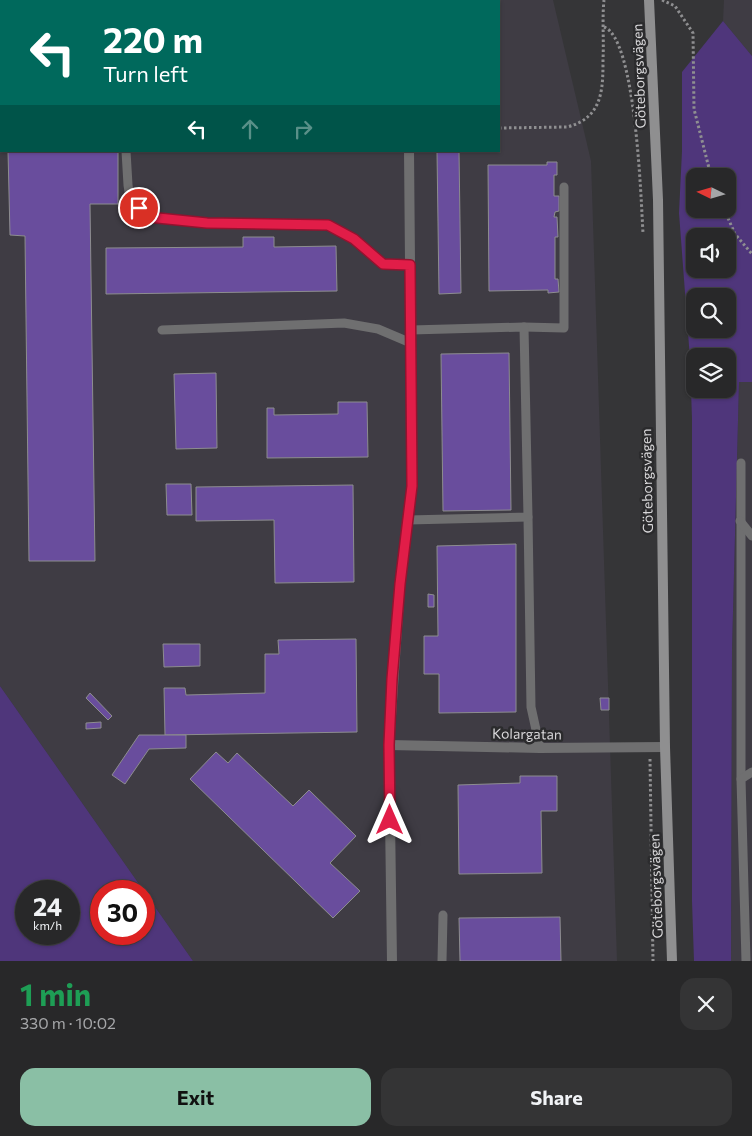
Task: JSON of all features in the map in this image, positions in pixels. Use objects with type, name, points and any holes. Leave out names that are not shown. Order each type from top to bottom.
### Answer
[{"type":"street","name":"Göteborgsvägen","points":[[649,0],[658,200],[665,747],[672,961]]},
{"type":"street","points":[[392,961],[389,745],[400,584],[412,486],[409,152]]},
{"type":"street","name":"Kolargatan","points":[[389,745],[540,748],[665,747]]},
{"type":"lane","points":[[126,152],[130,198],[148,217],[207,223],[328,225],[354,239],[383,264],[410,265]]},
{"type":"lane","points":[[411,330],[524,327],[564,328],[564,187]]},
{"type":"lane","points":[[162,330],[344,323],[378,328],[411,344]]},
{"type":"lane","points":[[524,327],[531,707],[540,748]]},
{"type":"lane","points":[[741,463],[742,779],[746,961]]},
{"type":"lane","points":[[408,520],[528,518]]},
{"type":"lane","points":[[740,521],[752,536]]},
{"type":"lane","points":[[742,779],[752,772]]},
{"type":"lane","points":[[442,961],[443,914]]},
{"type":"path","points":[[500,128],[567,127],[578,124],[595,110],[602,91],[604,0]]},
{"type":"path","points":[[661,0],[675,6],[693,33],[694,109],[709,168]]},
{"type":"path","points":[[604,27],[610,31],[618,45],[627,73],[635,119],[644,239]]},
{"type":"path","points":[[728,218],[735,234],[752,254]]},
{"type":"path","points":[[650,748],[649,789],[653,961]]},
{"type":"shaded area","points":[[500,0],[553,0],[591,161],[617,961],[193,961],[155,907],[155,880],[136,880],[0,686],[0,152],[500,152]]},
{"type":"shaded area","points":[[724,0],[752,0],[752,56],[723,21]]},
{"type":"shaded area","points":[[723,21],[752,56],[752,382],[739,382],[732,650],[731,961],[694,961],[692,901],[691,398],[736,398],[736,348],[689,348],[688,338],[736,338],[736,288],[686,288],[686,306],[679,213],[682,151],[682,72]]},
{"type":"shaded area","points":[[739,381],[752,382],[752,961],[731,961],[732,650]]},
{"type":"shaded area","points":[[0,686],[136,880],[90,880],[90,945],[155,945],[155,907],[193,961],[0,961]]},
{"type":"building","points":[[8,152],[118,152],[118,204],[90,204],[95,561],[29,561],[25,236],[10,235]]},
{"type":"building","points":[[437,152],[459,152],[461,293],[439,294]]},
{"type":"building","points":[[547,162],[557,162],[557,175],[554,175],[554,196],[559,196],[559,211],[555,212],[554,217],[557,217],[558,237],[555,237],[555,279],[558,279],[559,292],[548,293],[548,290],[489,291],[488,165],[547,165]]},
{"type":"building","points":[[243,237],[274,237],[274,247],[336,246],[337,291],[106,294],[106,248],[243,247]]},
{"type":"building","points":[[509,353],[511,510],[443,511],[441,354]]},
{"type":"building","points":[[216,373],[217,448],[176,449],[174,374]]},
{"type":"building","points":[[338,402],[367,402],[368,457],[267,458],[267,408],[274,408],[274,415],[338,414]]},
{"type":"building","points":[[166,484],[191,484],[192,515],[167,515]]},
{"type":"building","points":[[353,485],[354,582],[275,583],[274,520],[196,521],[196,487]]},
{"type":"building","points":[[516,544],[516,712],[439,713],[439,674],[424,674],[424,636],[438,636],[437,546]]},
{"type":"building","points":[[428,594],[434,595],[434,607],[428,607]]},
{"type":"building","points":[[356,639],[357,732],[165,735],[164,688],[185,688],[186,695],[265,693],[265,654],[279,654],[278,640]]},
{"type":"building","points":[[163,644],[200,644],[200,666],[164,667]]},
{"type":"building","points":[[90,693],[112,716],[108,720],[86,698]]},
{"type":"building","points":[[600,698],[609,698],[609,710],[601,710]]},
{"type":"building","points":[[101,722],[101,728],[86,729],[86,723]]},
{"type":"building","points":[[139,735],[186,735],[186,748],[149,749],[125,784],[112,775]]},
{"type":"building","points":[[216,752],[228,763],[237,753],[293,806],[309,790],[356,836],[330,863],[360,891],[333,918],[190,779]]},
{"type":"building","points":[[520,776],[557,776],[557,811],[541,811],[542,873],[459,874],[458,785],[520,783]]},
{"type":"building","points":[[560,917],[561,961],[460,961],[459,918]]},
{"type":"route","points":[[139,208],[148,217],[207,223],[328,225],[354,239],[383,264],[410,265],[412,486],[400,584],[392,679],[389,745],[390,820]]}]
